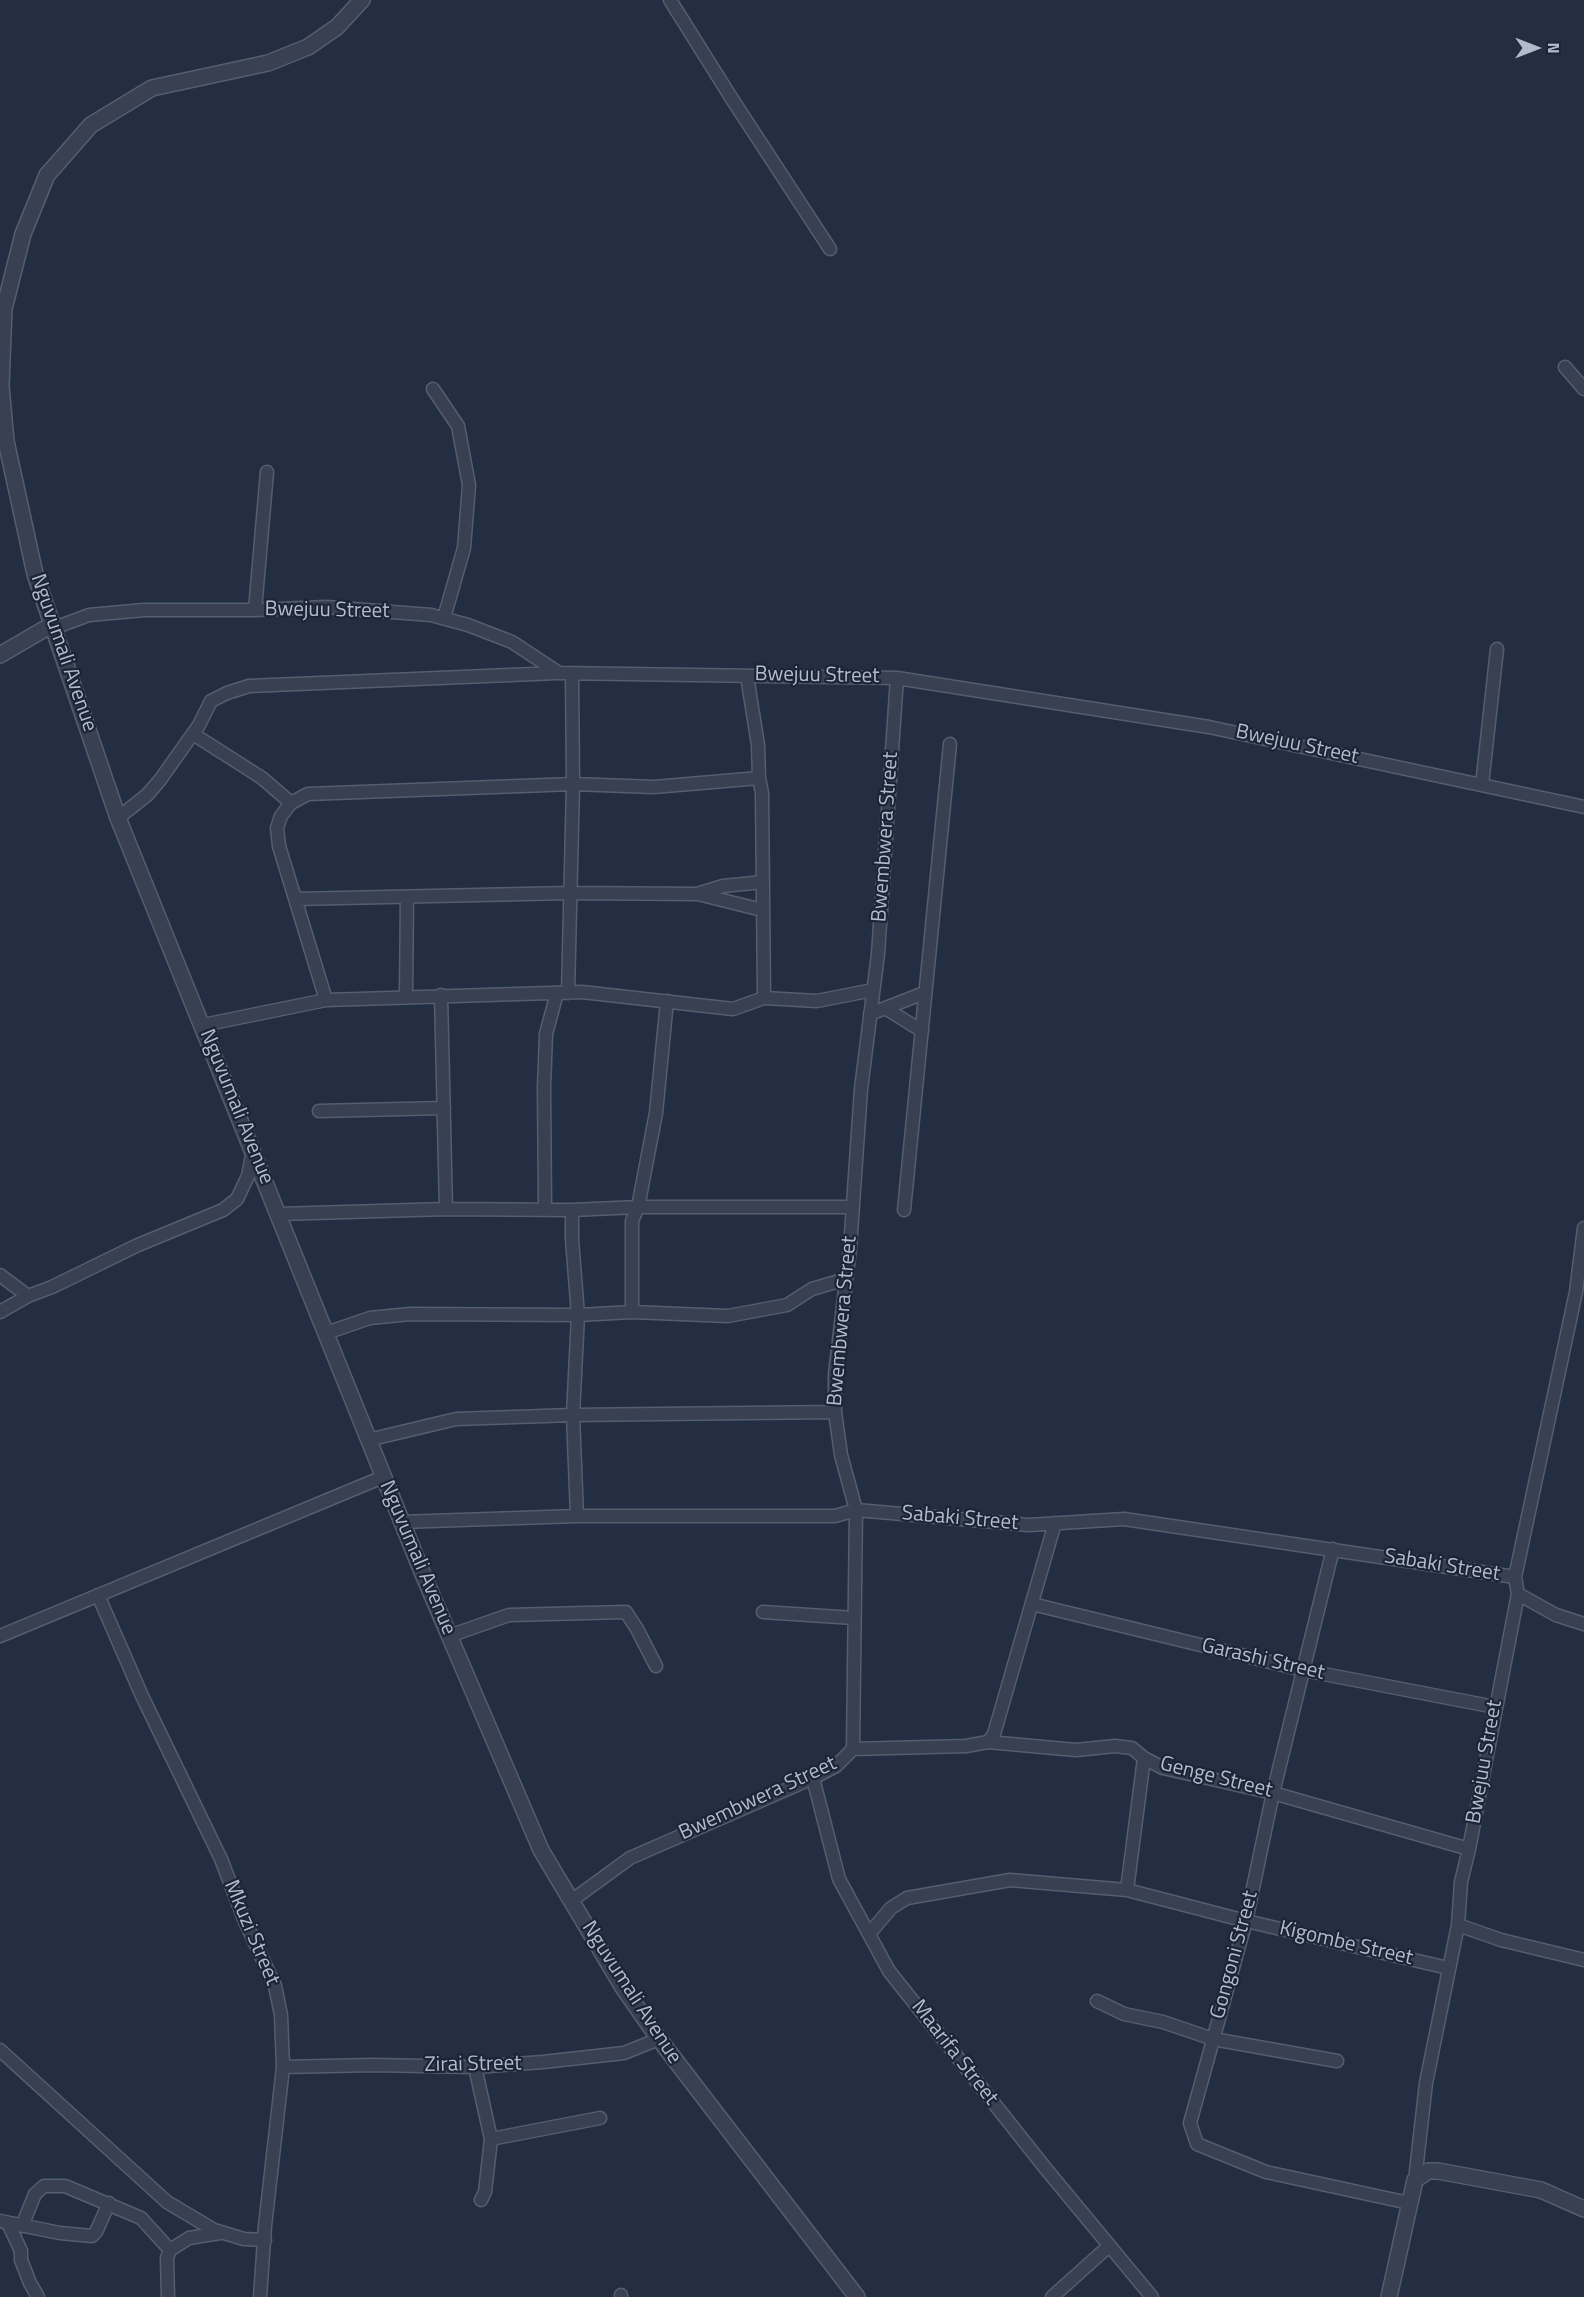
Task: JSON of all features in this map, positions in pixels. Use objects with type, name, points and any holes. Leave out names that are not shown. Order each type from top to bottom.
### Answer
[{"type":"street","name":"Nguvumali Avenue","points":[[362,0],[337,27],[309,47],[268,63],[152,88],[91,125],[47,175],[22,234],[4,309],[1,386],[3,439],[35,574],[118,818],[253,1149],[401,1522],[541,1850],[622,1986],[659,2040],[856,2296]]},
{"type":"street","points":[[670,0],[830,249]]},
{"type":"street","points":[[1565,368],[1584,389]]},
{"type":"street","points":[[433,389],[458,426],[469,485],[464,548],[444,618]]},
{"type":"street","points":[[255,610],[267,472]]},
{"type":"street","name":"Bwejuu Street","points":[[53,626],[89,615],[144,610],[255,610],[326,607],[431,615],[468,625],[512,642],[565,673],[897,678],[1209,727],[1584,807]]},
{"type":"street","points":[[0,655],[53,626]]},
{"type":"street","points":[[1482,785],[1497,648]]},
{"type":"street","points":[[118,818],[147,795],[160,780],[193,734],[211,701],[227,693],[249,686],[565,673],[573,784],[570,893],[563,993],[546,1034],[545,1209]]},
{"type":"street","points":[[747,676],[758,745],[762,793],[764,998]]},
{"type":"street","name":"Bwembwera Street","points":[[571,1900],[630,1858],[813,1778],[836,1766],[853,1749],[856,1510],[841,1455],[835,1412],[835,1374],[886,849],[897,678]]},
{"type":"street","points":[[193,734],[262,778],[291,803]]},
{"type":"street","points":[[904,1210],[950,744]]},
{"type":"street","points":[[326,1000],[279,846],[277,828],[281,816],[291,803],[308,794],[573,784],[654,787],[759,778]]},
{"type":"street","points":[[697,894],[723,886],[763,882]]},
{"type":"street","points":[[295,899],[570,893],[697,894],[762,910]]},
{"type":"street","points":[[406,996],[408,897]]},
{"type":"street","points":[[203,1025],[326,1000],[582,992],[733,1009],[764,998],[817,1000],[873,990]]},
{"type":"street","points":[[870,1014],[924,993]]},
{"type":"street","points":[[441,995],[446,1209]]},
{"type":"street","points":[[632,1312],[632,1221],[638,1207],[661,1077],[666,1000]]},
{"type":"street","points":[[885,1008],[922,1031]]},
{"type":"street","points":[[319,1111],[444,1108]]},
{"type":"street","points":[[0,1312],[28,1296],[52,1287],[138,1245],[224,1210],[237,1199],[248,1176],[253,1149]]},
{"type":"street","points":[[279,1214],[446,1209],[852,1207]]},
{"type":"street","points":[[572,1210],[578,1315],[573,1415],[577,1516]]},
{"type":"street","name":"Bwejuu Street","points":[[1389,2297],[1415,2180],[1426,2083],[1458,1925],[1461,1882],[1518,1594],[1515,1577],[1580,1291],[1584,1228]]},
{"type":"street","points":[[0,1275],[28,1296]]},
{"type":"street","points":[[326,1333],[370,1318],[410,1314],[578,1315],[632,1312],[728,1316],[787,1305],[812,1289],[846,1279]]},
{"type":"street","points":[[368,1440],[456,1419],[573,1415],[835,1412]]},
{"type":"street","points":[[0,1636],[383,1477]]},
{"type":"street","name":"Sabaki Street","points":[[401,1522],[577,1516],[835,1516],[856,1510],[1029,1525],[1124,1519],[1515,1577]]},
{"type":"street","points":[[987,1742],[994,1734],[1055,1523]]},
{"type":"street","name":"Gongoni Street","points":[[1332,1549],[1273,1793],[1246,1921],[1190,2122],[1197,2144],[1266,2172],[1409,2203]]},
{"type":"street","points":[[1518,1594],[1556,1615],[1584,1624]]},
{"type":"street","name":"Mkuzi Street","points":[[98,1595],[142,1696],[220,1859],[275,1986],[281,2015],[283,2067],[260,2297]]},
{"type":"street","name":"Garashi Street","points":[[1032,1604],[1303,1670],[1495,1707]]},
{"type":"street","points":[[449,1636],[509,1615],[626,1612],[656,1666]]},
{"type":"street","points":[[763,1612],[854,1618]]},
{"type":"street","name":"Genge Street","points":[[853,1749],[966,1746],[987,1742],[1076,1750],[1115,1746],[1132,1749],[1163,1768],[1273,1793],[1469,1849]]},
{"type":"street","points":[[1127,1890],[1144,1758]]},
{"type":"street","name":"Maarifa Street","points":[[813,1778],[839,1879],[889,1971],[1046,2169],[1152,2297]]},
{"type":"street","name":"Kigombe Street","points":[[869,1934],[891,1908],[907,1899],[1010,1880],[1127,1890],[1246,1921],[1448,1968]]},
{"type":"street","points":[[1458,1925],[1501,1940],[1584,1960]]},
{"type":"street","points":[[1098,2001],[1124,2014],[1163,2022],[1213,2039],[1337,2061]]},
{"type":"street","name":"Zirai Street","points":[[283,2067],[373,2065],[475,2067],[624,2053],[659,2040]]},
{"type":"street","points":[[0,2050],[167,2202],[214,2230],[244,2239],[264,2240]]},
{"type":"street","points":[[475,2067],[491,2139],[485,2192],[481,2200]]},
{"type":"street","points":[[491,2139],[600,2118]]},
{"type":"street","points":[[1415,2180],[1428,2171],[1438,2171],[1541,2190],[1584,2209]]},
{"type":"street","points":[[22,2226],[35,2194],[44,2186],[65,2186],[141,2218],[170,2250]]},
{"type":"street","points":[[4,2222],[92,2236],[109,2204]]},
{"type":"street","points":[[4,2222],[21,2250],[21,2260],[33,2296]]},
{"type":"street","points":[[168,2297],[167,2258],[170,2250],[189,2238],[224,2233]]},
{"type":"street","points":[[1053,2297],[1109,2246]]}]
